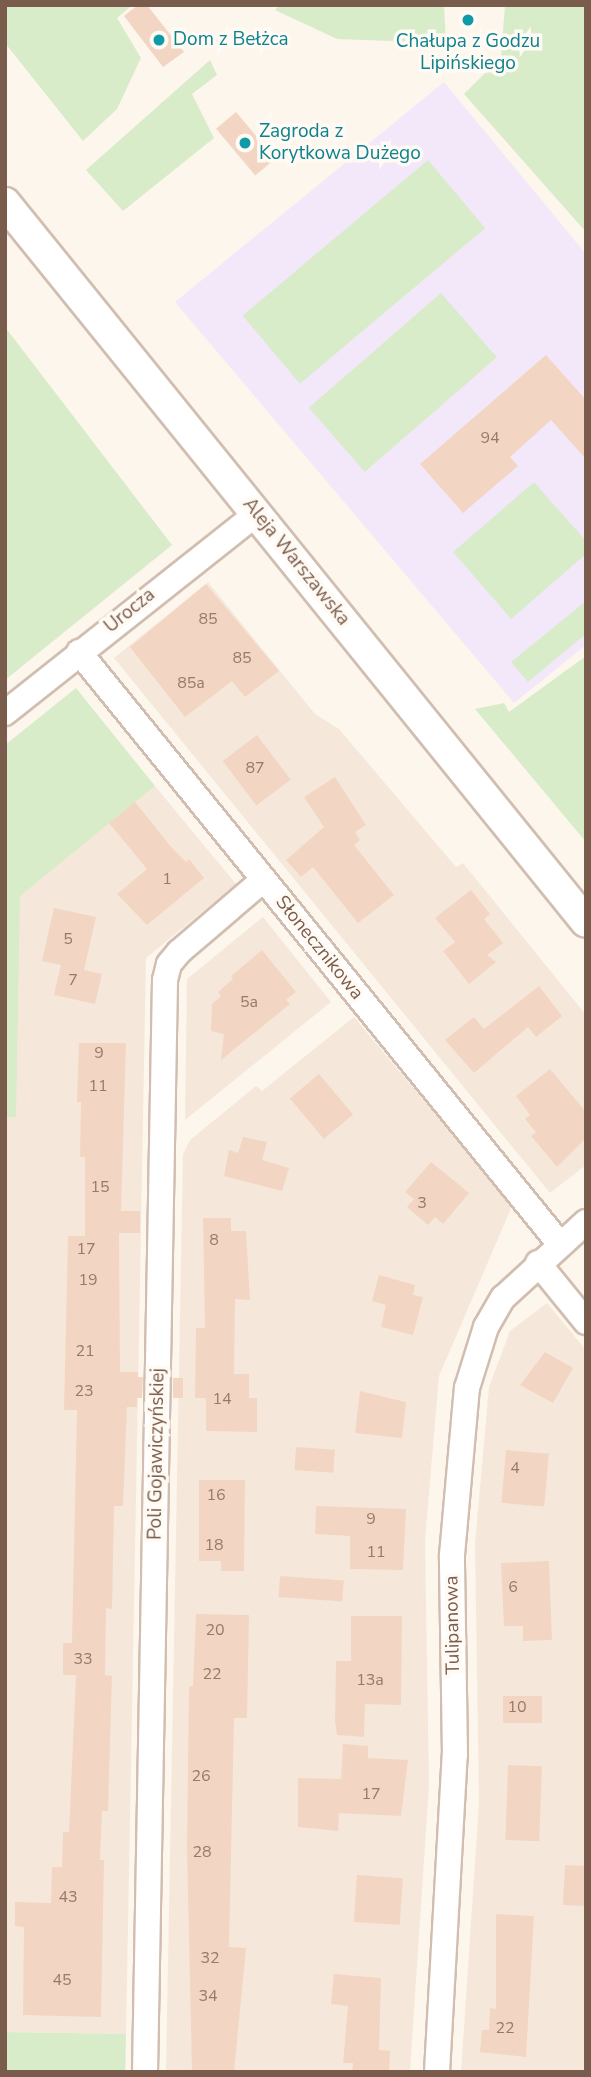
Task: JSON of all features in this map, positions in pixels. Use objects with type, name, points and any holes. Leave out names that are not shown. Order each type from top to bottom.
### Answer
[{"type":"street","name":"Aleja Warszawska","points":[[5,203],[586,922]]},
{"type":"street","name":"Urocza","points":[[5,713],[257,513]]},
{"type":"street","name":"Słonecznikowa","points":[[79,652],[559,1243]]},
{"type":"street","name":"Poli Gojawiczyńskiej","points":[[145,2072],[165,980],[169,964],[179,952],[263,880]]},
{"type":"street","name":"Tulipanowa","points":[[437,2072],[455,1782],[452,1555],[467,1388],[492,1317],[503,1298],[559,1243],[586,1222]]},
{"type":"street","points":[[538,1263],[586,1322]]},
{"type":"shaded area","points":[[444,82],[586,254],[586,645],[514,703],[175,302]]},
{"type":"shaded area","points":[[208,582],[315,714],[339,729],[456,867],[463,863],[586,1015],[586,1165],[550,1193],[114,658]]},
{"type":"shaded area","points":[[155,786],[236,884],[146,958],[126,2034],[5,2032],[5,1117],[15,1117],[19,896]]},
{"type":"shaded area","points":[[263,917],[331,1002],[185,1120],[187,979]]},
{"type":"shaded area","points":[[354,1017],[512,1206],[439,1376],[425,1540],[429,1784],[410,2072],[166,2072],[183,1154],[190,1140],[256,1086],[262,1091]]},
{"type":"shaded area","points":[[547,1303],[586,1350],[586,2072],[461,2072],[479,1802],[475,1544],[489,1387],[510,1331]]},
{"type":"green space","points":[[5,5],[132,5],[117,18],[141,58],[117,109],[83,141],[5,43]]},
{"type":"green space","points":[[280,5],[444,5],[446,43],[337,39],[275,10]]},
{"type":"green space","points":[[505,5],[586,5],[586,232],[464,94],[501,57]]},
{"type":"green space","points":[[210,60],[217,75],[192,94],[214,138],[123,211],[86,170]]},
{"type":"green space","points":[[428,160],[485,228],[300,384],[243,316]]},
{"type":"green space","points":[[441,293],[497,357],[365,472],[309,408]]},
{"type":"green space","points":[[5,327],[172,545],[5,680]]},
{"type":"green space","points":[[534,482],[586,541],[586,554],[511,619],[453,552]]},
{"type":"green space","points":[[586,601],[586,634],[528,682],[511,662]]},
{"type":"green space","points":[[586,656],[586,842],[475,709],[504,703],[509,712]]},
{"type":"green space","points":[[76,688],[155,786],[20,896],[16,1117],[5,1117],[5,745]]},
{"type":"green space","points":[[5,2032],[126,2034],[125,2072],[5,2072]]},
{"type":"building","name":"Dom z Bełżca","points":[[138,5],[147,5],[184,52],[163,67],[124,16]]},
{"type":"building","name":"Zagroda z Korytkowa Dużego","points":[[236,112],[275,159],[255,175],[216,129]]},
{"type":"building","points":[[546,355],[586,400],[586,459],[551,420],[510,457],[518,466],[463,513],[420,464]]},
{"type":"building","points":[[206,584],[279,671],[245,697],[232,681],[185,717],[130,647]]},
{"type":"building","points":[[257,735],[291,780],[256,806],[223,761]]},
{"type":"building","points":[[335,777],[366,825],[355,832],[360,840],[354,845],[394,895],[358,923],[313,867],[301,877],[286,860],[324,827],[304,797]]},
{"type":"building","points":[[135,802],[172,848],[186,862],[189,859],[204,878],[147,925],[117,894],[147,869],[109,823]]},
{"type":"building","points":[[471,890],[490,914],[484,919],[503,943],[487,955],[496,962],[469,984],[443,951],[455,942],[435,918]]},
{"type":"building","points":[[54,908],[96,917],[84,970],[102,974],[95,1004],[54,995],[61,965],[42,961]]},
{"type":"building","points":[[262,950],[296,992],[286,1000],[290,1004],[221,1060],[224,1034],[211,1031],[212,1004],[221,996],[218,992],[233,979],[231,976]]},
{"type":"building","points":[[539,986],[562,1016],[536,1037],[528,1027],[474,1073],[445,1040],[474,1017],[484,1029]]},
{"type":"building","points":[[79,1043],[126,1043],[121,1211],[140,1211],[140,1233],[119,1233],[120,1372],[138,1372],[138,1377],[143,1377],[142,1398],[137,1398],[137,1407],[127,1407],[123,1506],[114,1506],[112,1609],[106,1608],[105,1675],[112,1676],[108,1811],[102,1811],[100,1860],[104,1860],[101,2017],[23,2015],[24,1927],[15,1926],[15,1902],[51,1903],[52,1867],[62,1867],[63,1832],[69,1832],[76,1675],[63,1675],[63,1643],[72,1643],[77,1410],[64,1410],[68,1236],[85,1236],[85,1157],[80,1157],[81,1102],[77,1102]]},
{"type":"building","points":[[550,1069],[586,1112],[586,1138],[557,1167],[531,1136],[536,1132],[525,1119],[530,1115],[516,1096]]},
{"type":"building","points":[[319,1074],[353,1115],[324,1139],[290,1098]]},
{"type":"building","points":[[243,1137],[267,1142],[262,1160],[289,1168],[282,1191],[224,1176],[229,1150],[238,1153]]},
{"type":"building","points":[[431,1162],[469,1193],[443,1224],[435,1217],[428,1225],[407,1207],[414,1199],[405,1192]]},
{"type":"building","points":[[203,1218],[231,1218],[231,1231],[246,1231],[250,1300],[235,1299],[234,1374],[249,1374],[249,1398],[257,1398],[257,1432],[206,1431],[206,1398],[195,1398],[196,1328],[205,1328]]},
{"type":"building","points":[[379,1275],[415,1285],[413,1295],[423,1297],[413,1335],[381,1327],[386,1305],[372,1301]]},
{"type":"building","points":[[545,1352],[573,1368],[553,1403],[520,1385]]},
{"type":"building","points":[[173,1378],[183,1378],[183,1398],[173,1398]]},
{"type":"building","points":[[360,1391],[406,1402],[402,1438],[355,1433]]},
{"type":"building","points":[[296,1447],[335,1450],[333,1473],[294,1470]]},
{"type":"building","points":[[506,1450],[549,1454],[544,1507],[501,1503]]},
{"type":"building","points":[[199,1480],[245,1480],[244,1571],[221,1571],[221,1561],[199,1561]]},
{"type":"building","points":[[316,1506],[406,1509],[403,1570],[350,1569],[350,1536],[315,1534]]},
{"type":"building","points":[[549,1561],[552,1640],[523,1641],[523,1626],[504,1626],[501,1563]]},
{"type":"building","points":[[280,1576],[344,1580],[342,1601],[279,1597]]},
{"type":"building","points":[[196,1614],[249,1615],[247,1718],[234,1718],[229,1947],[246,1948],[234,2072],[192,2072],[187,1847],[189,1687],[193,1686]]},
{"type":"building","points":[[351,1616],[402,1616],[401,1705],[365,1704],[364,1737],[337,1735],[335,1722],[336,1661],[351,1661]]},
{"type":"building","points":[[503,1696],[542,1696],[542,1723],[503,1723]]},
{"type":"building","points":[[343,1744],[368,1746],[368,1758],[408,1760],[401,1816],[339,1813],[338,1831],[298,1827],[298,1778],[341,1779]]},
{"type":"building","points":[[508,1765],[542,1766],[539,1841],[505,1840]]},
{"type":"building","points":[[565,1865],[586,1866],[584,1906],[563,1905]]},
{"type":"building","points":[[357,1875],[403,1878],[400,1925],[354,1922]]},
{"type":"building","points":[[496,1914],[534,1916],[526,2057],[480,2052],[482,2030],[489,2030],[490,2008],[496,2009]]},
{"type":"building","points":[[334,1974],[381,1978],[379,2050],[390,2051],[389,2072],[352,2072],[353,2063],[343,2063],[348,2006],[331,2004]]},
{"type":"place","name":"Chałupa z Godzu Lipińskiego","points":[[468,20]]},
{"type":"place","name":"Dom z Bełżca","points":[[159,40]]},
{"type":"place","name":"Zagroda z Korytkowa Dużego","points":[[245,143]]}]
